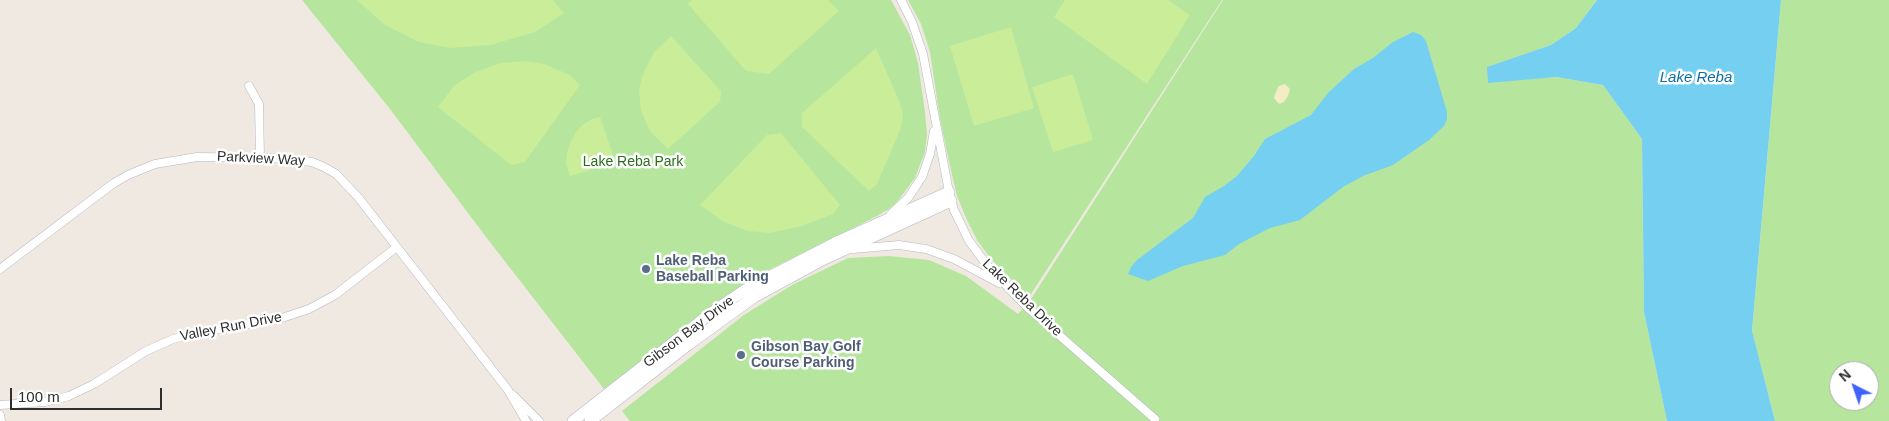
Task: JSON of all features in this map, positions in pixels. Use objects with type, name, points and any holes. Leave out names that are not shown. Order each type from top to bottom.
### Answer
[{"type":"street","name":"Lake Reba Drive","points":[[901,0],[912,22],[923,54],[950,197],[969,241],[1006,287],[1155,419]]},
{"type":"street","points":[[249,86],[260,104],[260,158]]},
{"type":"street","points":[[884,220],[908,198],[922,177],[930,154],[936,125]]},
{"type":"street","name":"Parkview Way","points":[[0,269],[102,192],[128,175],[162,162],[190,158],[260,158],[299,160],[324,167],[348,185],[508,390],[539,421]]},
{"type":"street","name":"Gibson Bay Drive","points":[[573,421],[723,318],[751,292],[807,256],[884,220],[950,197]]},
{"type":"street","name":"Gibson Bay Drive","points":[[751,292],[844,250],[950,197]]},
{"type":"street","points":[[844,250],[886,245],[926,250],[968,265],[1006,287]]},
{"type":"street","name":"Valley Run Drive","points":[[0,405],[45,402],[69,396],[94,384],[146,351],[173,339],[202,332],[279,319],[309,309],[335,295],[397,247]]},
{"type":"street","name":"Gibson Bay Drive","points":[[590,421],[647,370]]},
{"type":"street","name":"Parkview Way","points":[[508,390],[526,421]]},
{"type":"street","points":[[0,415],[1,421]]},
{"type":"green space","name":"Lake Reba Park","points":[[302,0],[891,0],[910,35],[918,63],[927,135],[925,152],[915,178],[897,202],[889,209],[755,277],[604,389],[390,109]]},
{"type":"green space","points":[[357,0],[553,0],[564,13],[535,32],[491,45],[450,48],[419,42],[385,25]]},
{"type":"green space","points":[[692,0],[828,0],[839,11],[769,74],[746,71],[688,4]]},
{"type":"green space","points":[[908,0],[1222,0],[1029,297],[990,258],[977,240],[957,196],[940,119],[930,52],[921,24]]},
{"type":"green space","points":[[1065,0],[1168,0],[1190,15],[1147,84],[1054,17]]},
{"type":"green space","points":[[1223,0],[1597,0],[1576,28],[1551,45],[1488,67],[1488,82],[1556,77],[1603,85],[1642,139],[1644,312],[1667,421],[630,421],[622,411],[744,315],[792,285],[848,258],[889,256],[929,260],[966,276],[1018,314],[1031,299]]},
{"type":"green space","points":[[1781,0],[1889,0],[1889,421],[1775,421],[1752,332]]},
{"type":"green space","points":[[1011,27],[1034,108],[974,126],[950,46]]},
{"type":"green space","points":[[671,36],[721,91],[720,102],[668,149],[649,130],[641,110],[639,91],[642,76],[654,52]]},
{"type":"green space","points":[[876,48],[903,114],[901,128],[877,184],[869,191],[802,127],[802,113]]},
{"type":"green space","points":[[524,61],[544,64],[570,75],[580,85],[525,162],[511,165],[438,107],[454,86],[475,72],[501,63]]},
{"type":"green space","points":[[1073,74],[1093,140],[1053,152],[1032,87]]},
{"type":"green space","points":[[600,117],[614,158],[611,164],[570,176],[566,164],[571,141],[582,125],[594,118]]},
{"type":"green space","points":[[781,133],[840,205],[833,214],[802,226],[770,233],[748,231],[722,221],[700,205],[767,135]]},
{"type":"sand","points":[[1285,84],[1290,89],[1288,96],[1284,102],[1279,104],[1274,98],[1275,94],[1279,86]]},
{"type":"water","name":"Lake Reba","points":[[1597,0],[1781,0],[1752,331],[1775,421],[1667,421],[1644,312],[1642,139],[1603,85],[1556,77],[1488,83],[1487,67],[1551,45],[1576,28]]},
{"type":"water","points":[[1413,32],[1421,35],[1426,41],[1447,112],[1444,126],[1429,140],[1393,165],[1363,176],[1343,187],[1300,220],[1270,228],[1239,244],[1225,255],[1183,266],[1148,281],[1128,274],[1137,260],[1193,218],[1205,197],[1237,176],[1265,139],[1311,115],[1328,93],[1354,69],[1373,58],[1393,42]]},
{"type":"place","name":"Lake Reba Baseball Parking","points":[[646,269]]},
{"type":"place","name":"Gibson Bay Golf Course Parking","points":[[741,355]]}]
